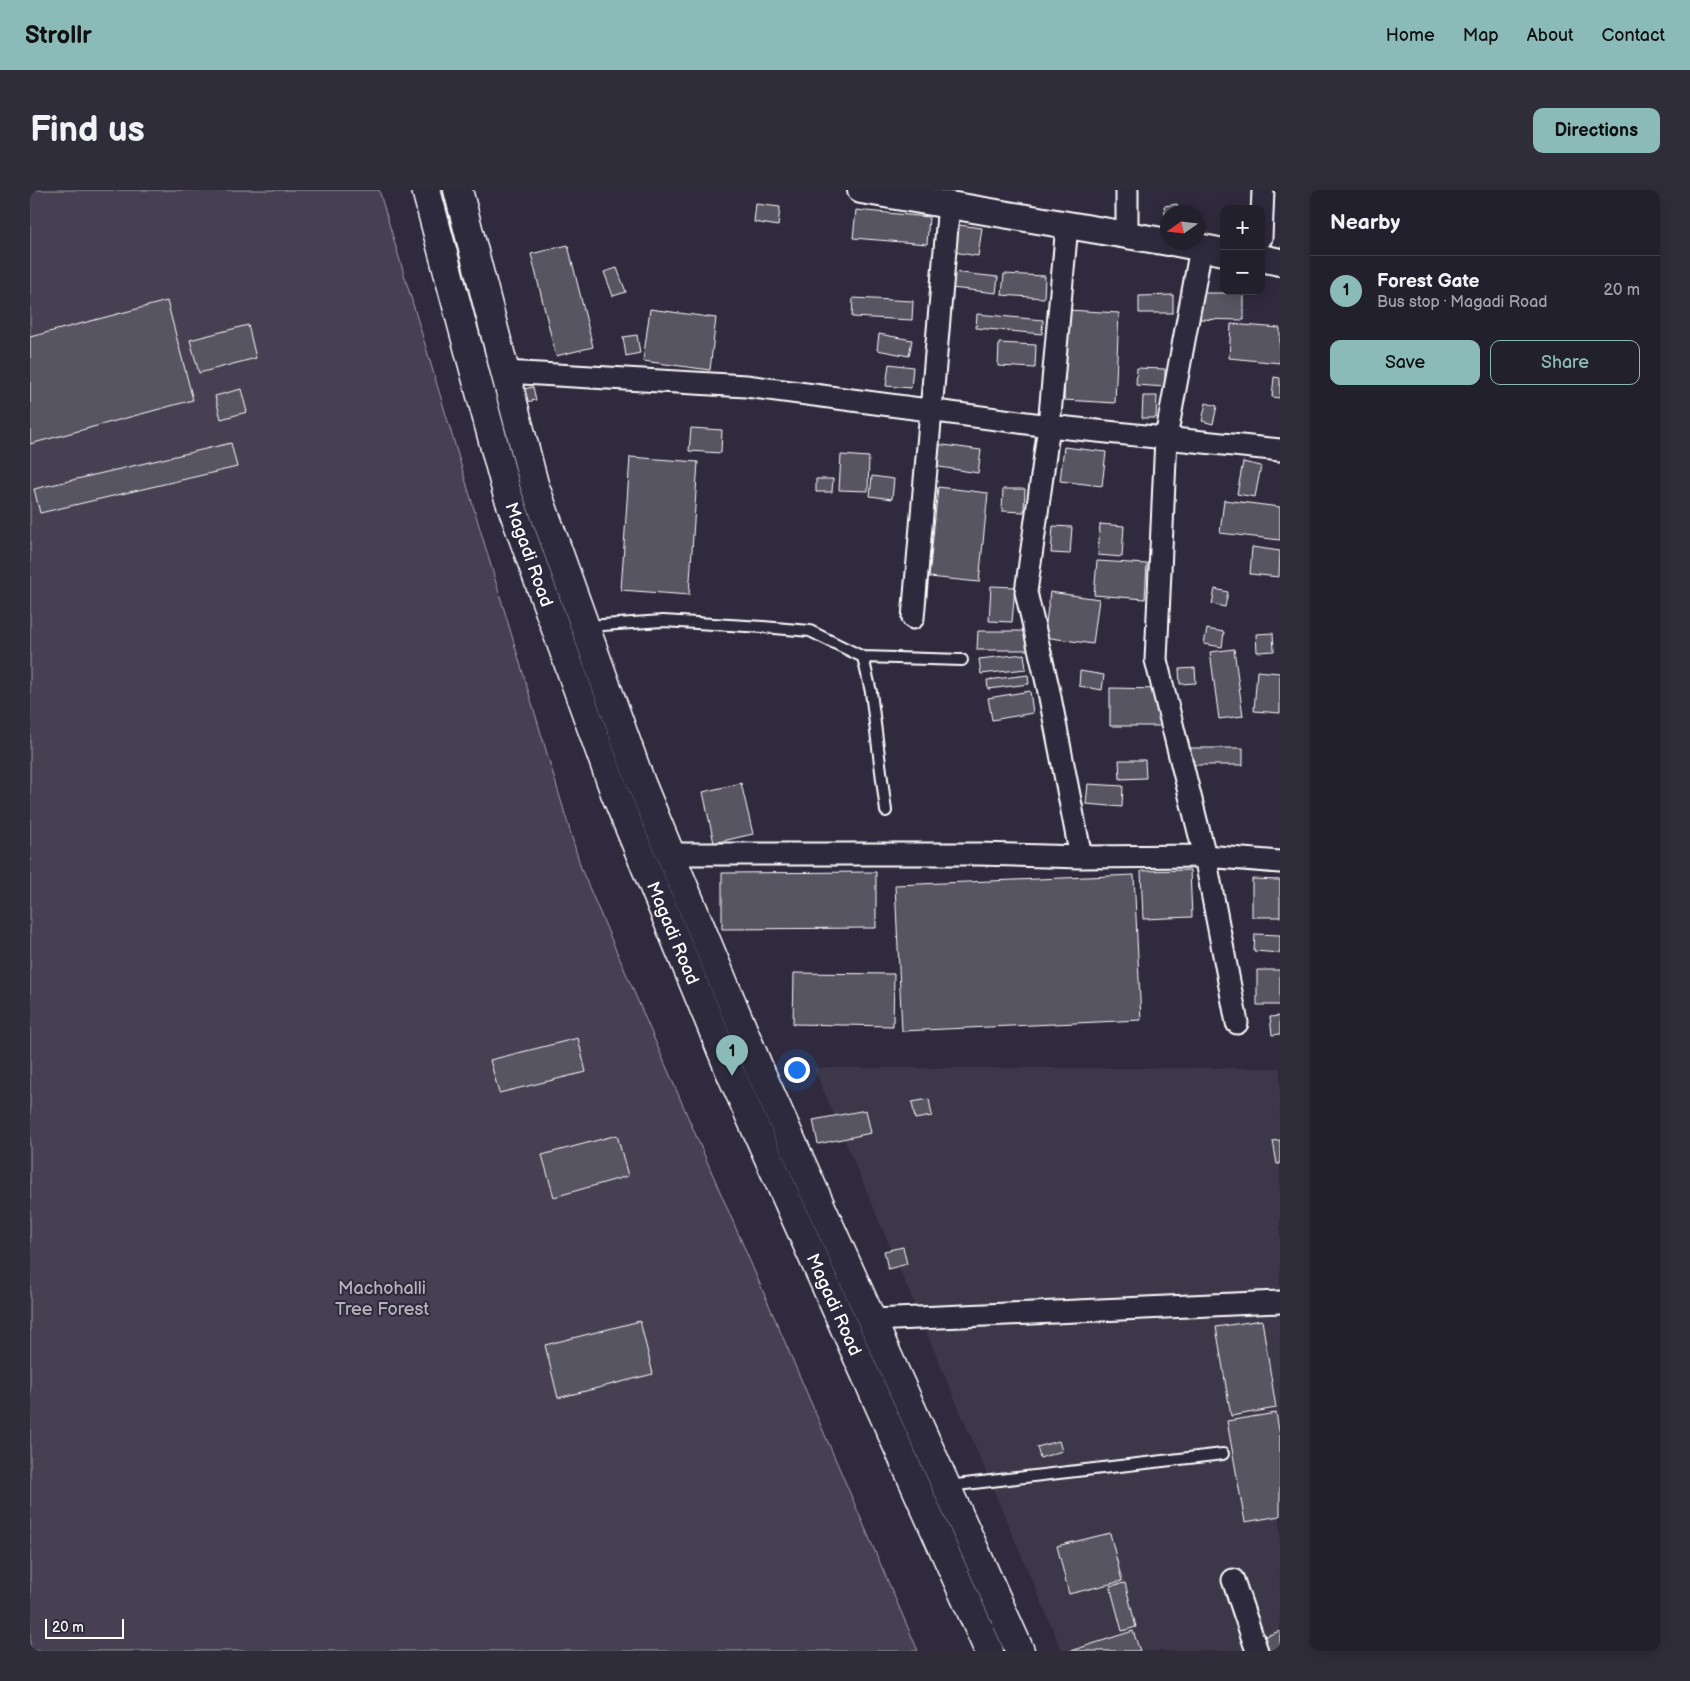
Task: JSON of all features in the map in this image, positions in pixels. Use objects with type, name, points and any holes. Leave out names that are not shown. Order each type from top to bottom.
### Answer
[{"type":"main road","name":"Magadi Road","points":[[426,190],[507,493],[615,793],[732,1076],[989,1651]]},
{"type":"main road","name":"Magadi Road","points":[[458,190],[534,484],[641,783],[758,1066],[1020,1651]]},
{"type":"street","points":[[860,190],[1160,240]]},
{"type":"street","points":[[1127,190],[1127,234]]},
{"type":"street","points":[[1262,205],[1263,190]]},
{"type":"street","points":[[913,618],[949,204]]},
{"type":"street","points":[[1068,225],[1049,426],[1026,592],[1048,687],[1081,857]]},
{"type":"street","points":[[1212,250],[1166,438],[1156,660],[1205,856],[1237,1024]]},
{"type":"street","points":[[1265,259],[1280,262]]},
{"type":"street","points":[[505,372],[746,386],[1049,426],[1280,450]]},
{"type":"street","points":[[671,854],[1205,856],[1280,862]]},
{"type":"street","points":[[873,1320],[1280,1302]]},
{"type":"street","points":[[1233,1580],[1257,1651]]},
{"type":"lane","points":[[586,627],[663,621],[810,631],[863,658],[962,660]]},
{"type":"lane","points":[[863,658],[871,692],[886,811]]},
{"type":"lane","points":[[945,1486],[1223,1454]]},
{"type":"shaded area","points":[[814,1068],[1280,1068],[1280,1651],[1062,1651]]},
{"type":"green space","name":"Machohalli Tree Forest","points":[[30,190],[379,190],[582,871],[918,1651],[30,1651]]},
{"type":"building","points":[[756,204],[780,207],[778,226],[754,222]]},
{"type":"building","points":[[856,210],[929,217],[927,244],[853,238]]},
{"type":"building","points":[[951,224],[982,228],[978,256],[947,251]]},
{"type":"building","points":[[568,245],[593,347],[556,356],[531,254]]},
{"type":"building","points":[[617,268],[626,292],[613,296],[604,272]]},
{"type":"building","points":[[952,272],[998,277],[996,293],[951,288]]},
{"type":"building","points":[[1004,274],[1045,276],[1044,298],[1002,295]]},
{"type":"building","points":[[1193,293],[1244,295],[1244,320],[1193,319]]},
{"type":"building","points":[[1173,295],[1173,313],[1139,313],[1139,296]]},
{"type":"building","points":[[853,298],[913,301],[912,320],[852,317]]},
{"type":"building","points":[[167,301],[193,400],[30,444],[30,337]]},
{"type":"building","points":[[650,309],[716,318],[710,370],[643,361]]},
{"type":"building","points":[[1068,310],[1119,313],[1115,403],[1064,400]]},
{"type":"building","points":[[977,314],[1043,320],[1042,334],[976,328]]},
{"type":"building","points":[[1231,324],[1280,328],[1280,363],[1229,358]]},
{"type":"building","points":[[248,325],[256,358],[199,373],[190,340]]},
{"type":"building","points":[[879,334],[912,340],[909,356],[877,350]]},
{"type":"building","points":[[637,335],[640,353],[626,356],[623,337]]},
{"type":"building","points":[[999,343],[1036,345],[1035,368],[998,366]]},
{"type":"building","points":[[889,364],[913,367],[911,388],[886,386]]},
{"type":"building","points":[[1137,368],[1165,369],[1165,387],[1136,385]]},
{"type":"building","points":[[1274,377],[1280,378],[1280,398],[1272,397]]},
{"type":"building","points":[[533,387],[536,400],[517,404],[514,391]]},
{"type":"building","points":[[241,389],[247,412],[221,419],[215,396]]},
{"type":"building","points":[[1143,396],[1157,396],[1156,418],[1142,418]]},
{"type":"building","points":[[1206,403],[1217,406],[1213,424],[1202,421]]},
{"type":"building","points":[[691,428],[722,430],[721,453],[689,451]]},
{"type":"building","points":[[231,443],[237,467],[40,513],[34,489]]},
{"type":"building","points":[[936,444],[981,450],[978,473],[933,466]]},
{"type":"building","points":[[1064,447],[1106,452],[1102,486],[1060,481]]},
{"type":"building","points":[[841,455],[869,457],[868,491],[839,490]]},
{"type":"building","points":[[630,457],[698,462],[689,595],[621,590]]},
{"type":"building","points":[[1243,462],[1261,466],[1255,497],[1237,494]]},
{"type":"building","points":[[872,476],[894,479],[892,499],[870,496]]},
{"type":"building","points":[[816,479],[833,479],[832,492],[816,492]]},
{"type":"building","points":[[938,487],[988,493],[979,582],[929,577]]},
{"type":"building","points":[[1003,489],[1025,489],[1024,512],[1002,511]]},
{"type":"building","points":[[1224,500],[1280,507],[1280,540],[1220,533]]},
{"type":"building","points":[[1100,524],[1124,526],[1122,557],[1098,555]]},
{"type":"building","points":[[1053,526],[1072,527],[1070,554],[1051,553]]},
{"type":"building","points":[[1252,547],[1280,551],[1279,577],[1250,574]]},
{"type":"building","points":[[1097,561],[1147,564],[1145,599],[1094,595]]},
{"type":"building","points":[[991,586],[1015,587],[1012,622],[989,621]]},
{"type":"building","points":[[1215,589],[1228,592],[1225,607],[1212,604]]},
{"type":"building","points":[[1050,592],[1099,599],[1093,644],[1044,637]]},
{"type":"building","points":[[1207,629],[1224,632],[1222,647],[1204,644]]},
{"type":"building","points":[[978,631],[1032,631],[1032,650],[977,650]]},
{"type":"building","points":[[1273,633],[1274,651],[1257,652],[1256,634]]},
{"type":"building","points":[[1234,649],[1243,716],[1219,719],[1210,652]]},
{"type":"building","points":[[1024,654],[1026,669],[981,674],[979,659]]},
{"type":"building","points":[[1195,668],[1196,683],[1180,684],[1179,669]]},
{"type":"building","points":[[1080,671],[1104,675],[1102,690],[1079,686]]},
{"type":"building","points":[[1257,671],[1280,673],[1280,713],[1254,711]]},
{"type":"building","points":[[1028,675],[1029,684],[988,689],[987,680]]},
{"type":"building","points":[[1110,688],[1163,689],[1163,726],[1110,726]]},
{"type":"building","points":[[1030,691],[1033,713],[992,720],[988,698]]},
{"type":"building","points":[[1185,748],[1243,748],[1243,765],[1185,765]]},
{"type":"building","points":[[1119,760],[1145,760],[1146,778],[1120,779]]},
{"type":"building","points":[[741,783],[753,834],[714,843],[703,792]]},
{"type":"building","points":[[1088,784],[1123,786],[1122,807],[1086,804]]},
{"type":"building","points":[[1190,870],[1192,917],[1143,919],[1141,871]]},
{"type":"building","points":[[876,872],[876,928],[722,929],[722,873]]},
{"type":"building","points":[[1134,875],[1141,1020],[902,1031],[895,885]]},
{"type":"building","points":[[1252,879],[1280,880],[1280,917],[1252,917]]},
{"type":"building","points":[[1255,934],[1280,935],[1280,953],[1254,951]]},
{"type":"building","points":[[1257,970],[1280,970],[1280,1005],[1257,1005]]},
{"type":"building","points":[[794,973],[894,974],[893,1026],[793,1024]]},
{"type":"building","points":[[1280,1016],[1280,1034],[1272,1035],[1270,1017]]},
{"type":"building","points":[[578,1038],[586,1072],[499,1093],[490,1060]]},
{"type":"building","points":[[929,1099],[932,1116],[915,1119],[912,1102]]},
{"type":"building","points":[[866,1110],[871,1133],[818,1144],[813,1120]]},
{"type":"building","points":[[617,1135],[628,1176],[554,1197],[542,1155]]},
{"type":"building","points":[[1280,1140],[1280,1164],[1277,1164],[1273,1141]]},
{"type":"building","points":[[903,1247],[907,1264],[888,1269],[884,1251]]},
{"type":"building","points":[[1262,1320],[1276,1408],[1231,1416],[1216,1327]]},
{"type":"building","points":[[640,1321],[653,1374],[558,1398],[545,1345]]},
{"type":"building","points":[[1276,1413],[1280,1436],[1280,1516],[1245,1522],[1227,1421]]},
{"type":"building","points":[[1059,1441],[1062,1451],[1040,1458],[1037,1447]]},
{"type":"building","points":[[1110,1533],[1122,1581],[1069,1594],[1057,1546]]},
{"type":"building","points":[[1125,1583],[1136,1627],[1122,1631],[1110,1586]]},
{"type":"building","points":[[1133,1631],[1140,1651],[1070,1651]]},
{"type":"building","points":[[1280,1631],[1280,1651],[1264,1651],[1260,1638]]},
{"type":"place","name":"Forest Gate","points":[[732,1076]]}]
